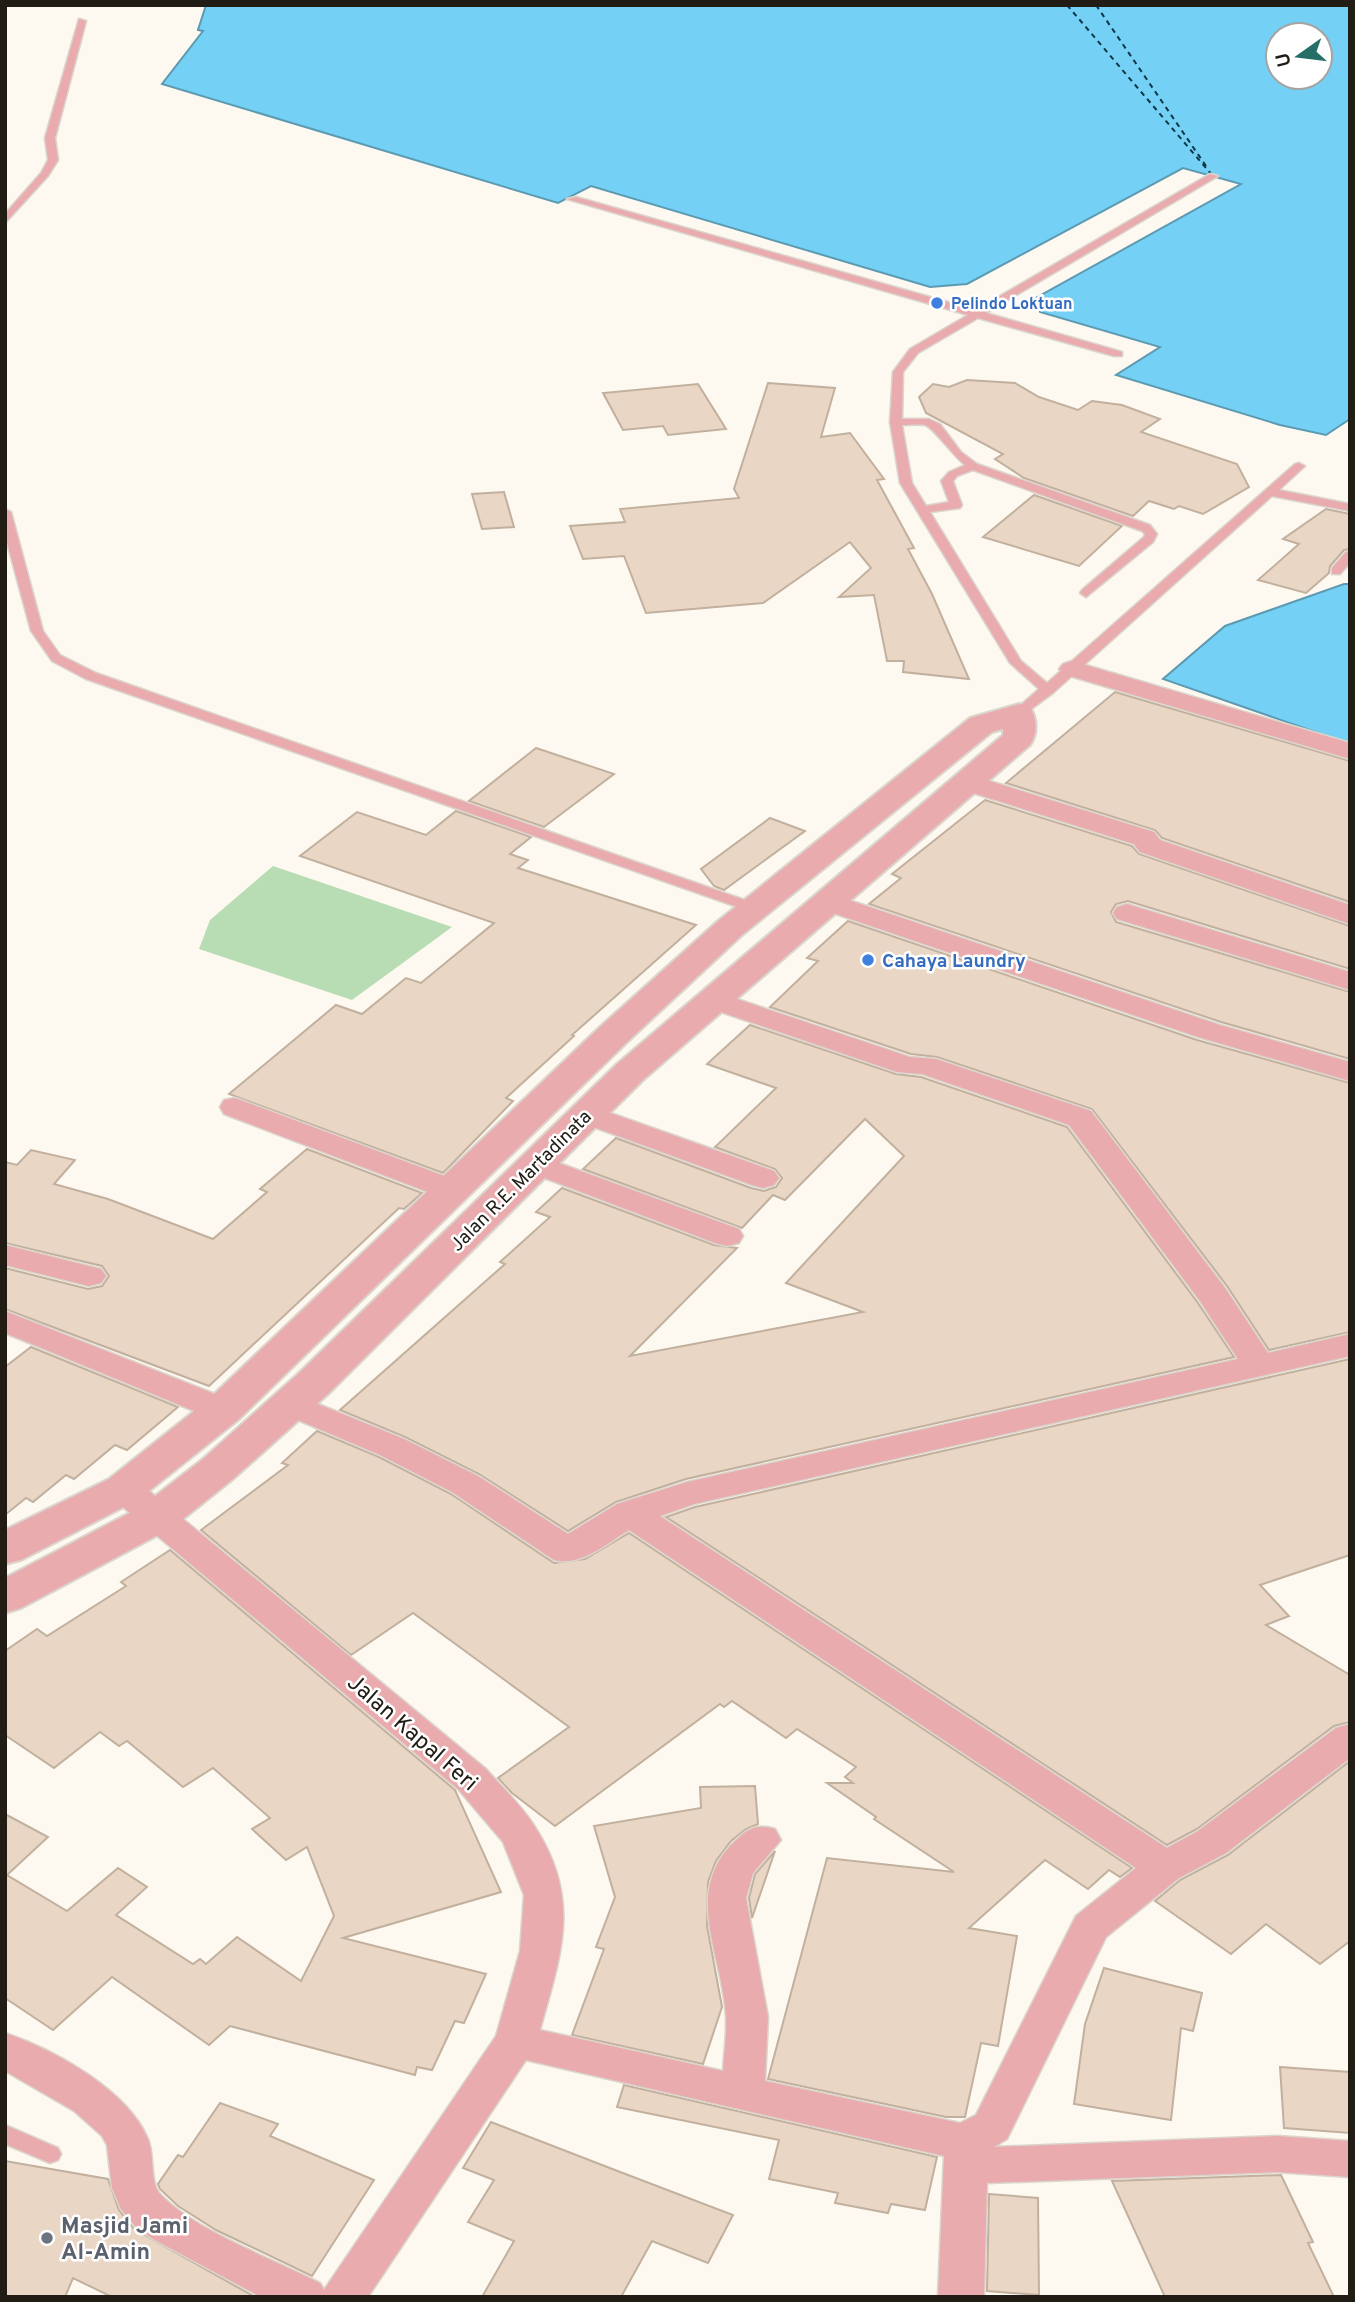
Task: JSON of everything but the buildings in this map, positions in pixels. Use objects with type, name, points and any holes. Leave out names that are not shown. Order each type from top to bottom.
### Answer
[{"type":"street","points":[[1072,669],[1350,751]]},
{"type":"street","name":"Jalan R.E. Martadinata","points":[[5,1549],[124,1489],[223,1410],[452,1190],[742,918],[981,725],[1019,726]]},
{"type":"street","name":"Jalan R.E. Martadinata","points":[[5,1597],[157,1517],[218,1469],[291,1404],[629,1072],[967,782],[1019,726]]},
{"type":"street","points":[[967,782],[1144,838],[1150,846],[1350,915]]},
{"type":"street","points":[[828,902],[1209,1031],[1350,1072]]},
{"type":"street","points":[[1127,913],[1350,981]]},
{"type":"street","points":[[742,918],[778,944]]},
{"type":"street","points":[[713,1000],[908,1066],[926,1065],[1080,1118],[1213,1295],[1259,1365]]},
{"type":"street","points":[[235,1107],[452,1190]]},
{"type":"street","points":[[588,1114],[763,1178]]},
{"type":"street","points":[[537,1164],[727,1236]]},
{"type":"street","points":[[5,1255],[89,1276]]},
{"type":"street","points":[[5,1321],[223,1410]]},
{"type":"street","points":[[291,1404],[405,1453],[465,1483],[567,1551],[630,1513],[687,1494],[1350,1345]]},
{"type":"street","name":"Jalan Kapal Feri","points":[[124,1489],[472,1779],[520,1835],[544,1895],[541,1951],[516,2042],[343,2297]]},
{"type":"street","points":[[630,1513],[1165,1867]]},
{"type":"street","points":[[961,2297],[966,2153],[992,2127],[1091,1927],[1165,1867],[1212,1842],[1350,1738]]},
{"type":"street","points":[[743,2093],[747,2017],[726,1898],[734,1867],[761,1840]]},
{"type":"street","points":[[516,2042],[743,2093],[966,2153],[1277,2154],[1350,2159]]},
{"type":"street","points":[[5,2050],[110,2112],[127,2138],[134,2169],[134,2186],[142,2205],[167,2225],[304,2297]]},
{"type":"lane","points":[[5,220],[45,174],[53,160],[50,138],[82,21]]},
{"type":"lane","points":[[1048,690],[1016,663],[906,482],[896,422],[898,372],[914,351],[1213,176]]},
{"type":"lane","points":[[572,199],[1118,354]]},
{"type":"lane","points":[[896,422],[929,422],[936,426],[957,454],[973,466],[1146,528],[1151,534],[1149,539],[1086,593]]},
{"type":"lane","points":[[923,510],[956,505],[947,481],[953,474],[973,466]]},
{"type":"lane","points":[[1019,726],[1048,690],[1299,466]]},
{"type":"lane","points":[[1270,492],[1350,508]]},
{"type":"lane","points":[[5,513],[37,631],[57,658],[91,676],[742,918]]},
{"type":"lane","points":[[1336,571],[1350,555]]},
{"type":"lane","points":[[5,2134],[50,2154]]},
{"type":"green space","points":[[273,866],[452,927],[352,1000],[199,949],[210,920]]},
{"type":"water","points":[[206,5],[1350,5],[1350,419],[1326,435],[1280,425],[1116,375],[1160,347],[1040,312],[1034,299],[1241,184],[1183,168],[967,284],[930,287],[591,186],[558,203],[162,84],[203,31],[198,30]]},
{"type":"water","points":[[1350,584],[1350,744],[1163,679],[1225,626]]},
{"type":"ferry route","points":[[1067,5],[1212,175]]},
{"type":"ferry route","points":[[1096,5],[1206,166]]},
{"type":"place","name":"Pelindo Loktuan","points":[[937,303]]},
{"type":"place","name":"Cahaya Laundry","points":[[868,960]]},
{"type":"place","name":"Masjid Jami Al-Amin","points":[[47,2238]]}]
